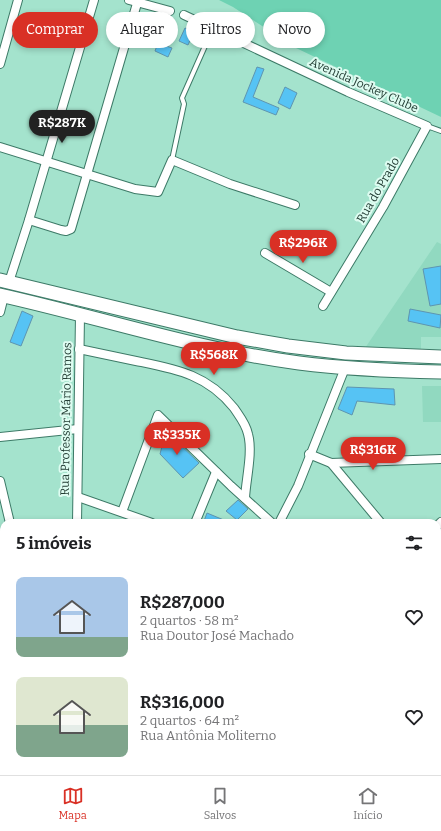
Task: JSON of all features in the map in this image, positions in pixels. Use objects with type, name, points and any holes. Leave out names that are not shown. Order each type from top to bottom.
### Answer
[{"type":"highway","points":[[4,281],[237,337],[346,353],[441,357]]},
{"type":"highway","points":[[2,295],[234,352],[298,363],[345,368],[441,372]]},
{"type":"street","points":[[0,64],[18,0]]},
{"type":"street","points":[[4,281],[30,220],[94,0]]},
{"type":"street","points":[[129,0],[170,11]]},
{"type":"street","points":[[30,220],[61,230],[71,230],[137,1]]},
{"type":"street","name":"Avenida Jockey Clube","points":[[255,47],[348,92],[427,126]]},
{"type":"street","name":"Rua do Prado","points":[[323,306],[383,207],[427,126]]},
{"type":"street","points":[[0,147],[142,191],[158,192],[172,160],[230,184],[294,205]]},
{"type":"street","points":[[265,253],[331,292]]},
{"type":"street","points":[[0,312],[2,295]]},
{"type":"street","name":"Rua Professor Mário Ramos","points":[[77,519],[80,315]]},
{"type":"street","points":[[79,349],[176,369],[198,378],[214,388],[225,398],[246,426],[249,436],[250,445],[245,498]]},
{"type":"street","points":[[281,519],[298,486],[309,454],[315,444],[345,368]]},
{"type":"street","points":[[122,512],[158,415],[216,472],[268,519]]},
{"type":"street","points":[[0,437],[78,429]]},
{"type":"street","points":[[309,454],[331,463],[441,459]]},
{"type":"street","points":[[331,463],[378,519]]},
{"type":"street","points":[[197,519],[216,472]]},
{"type":"street","points":[[0,481],[9,519]]},
{"type":"street","points":[[78,497],[141,519]]},
{"type":"lane","points":[[172,160],[184,104],[182,98],[204,48]]},
{"type":"lane","name":"Avenida Jockey Clube","points":[[427,126],[441,131]]},
{"type":"shaded area","points":[[219,0],[441,0],[441,117],[296,48],[325,48],[325,12],[263,12],[263,27],[255,21],[255,12],[241,12]]},
{"type":"shaded area","points":[[437,242],[441,244],[441,337],[421,337],[421,354],[363,351]]},
{"type":"shaded area","points":[[422,386],[441,386],[441,422],[423,422]]},
{"type":"building","points":[[185,28],[186,28],[186,44],[179,41]]},
{"type":"building","points":[[156,48],[172,48],[168,57],[155,51]]},
{"type":"building","points":[[257,67],[264,69],[253,97],[279,108],[276,115],[243,102]]},
{"type":"building","points":[[285,87],[297,93],[290,109],[278,103]]},
{"type":"building","points":[[441,266],[441,304],[430,306],[423,269]]},
{"type":"building","points":[[410,309],[441,315],[440,328],[408,321]]},
{"type":"building","points":[[22,311],[33,316],[21,346],[10,342]]},
{"type":"building","points":[[347,387],[394,389],[395,405],[357,401],[352,415],[338,409]]},
{"type":"building","points":[[166,431],[199,463],[183,478],[160,454]]},
{"type":"building","points":[[238,500],[248,509],[238,519],[236,519],[226,511]]},
{"type":"building","points":[[207,513],[221,519],[205,519]]}]
